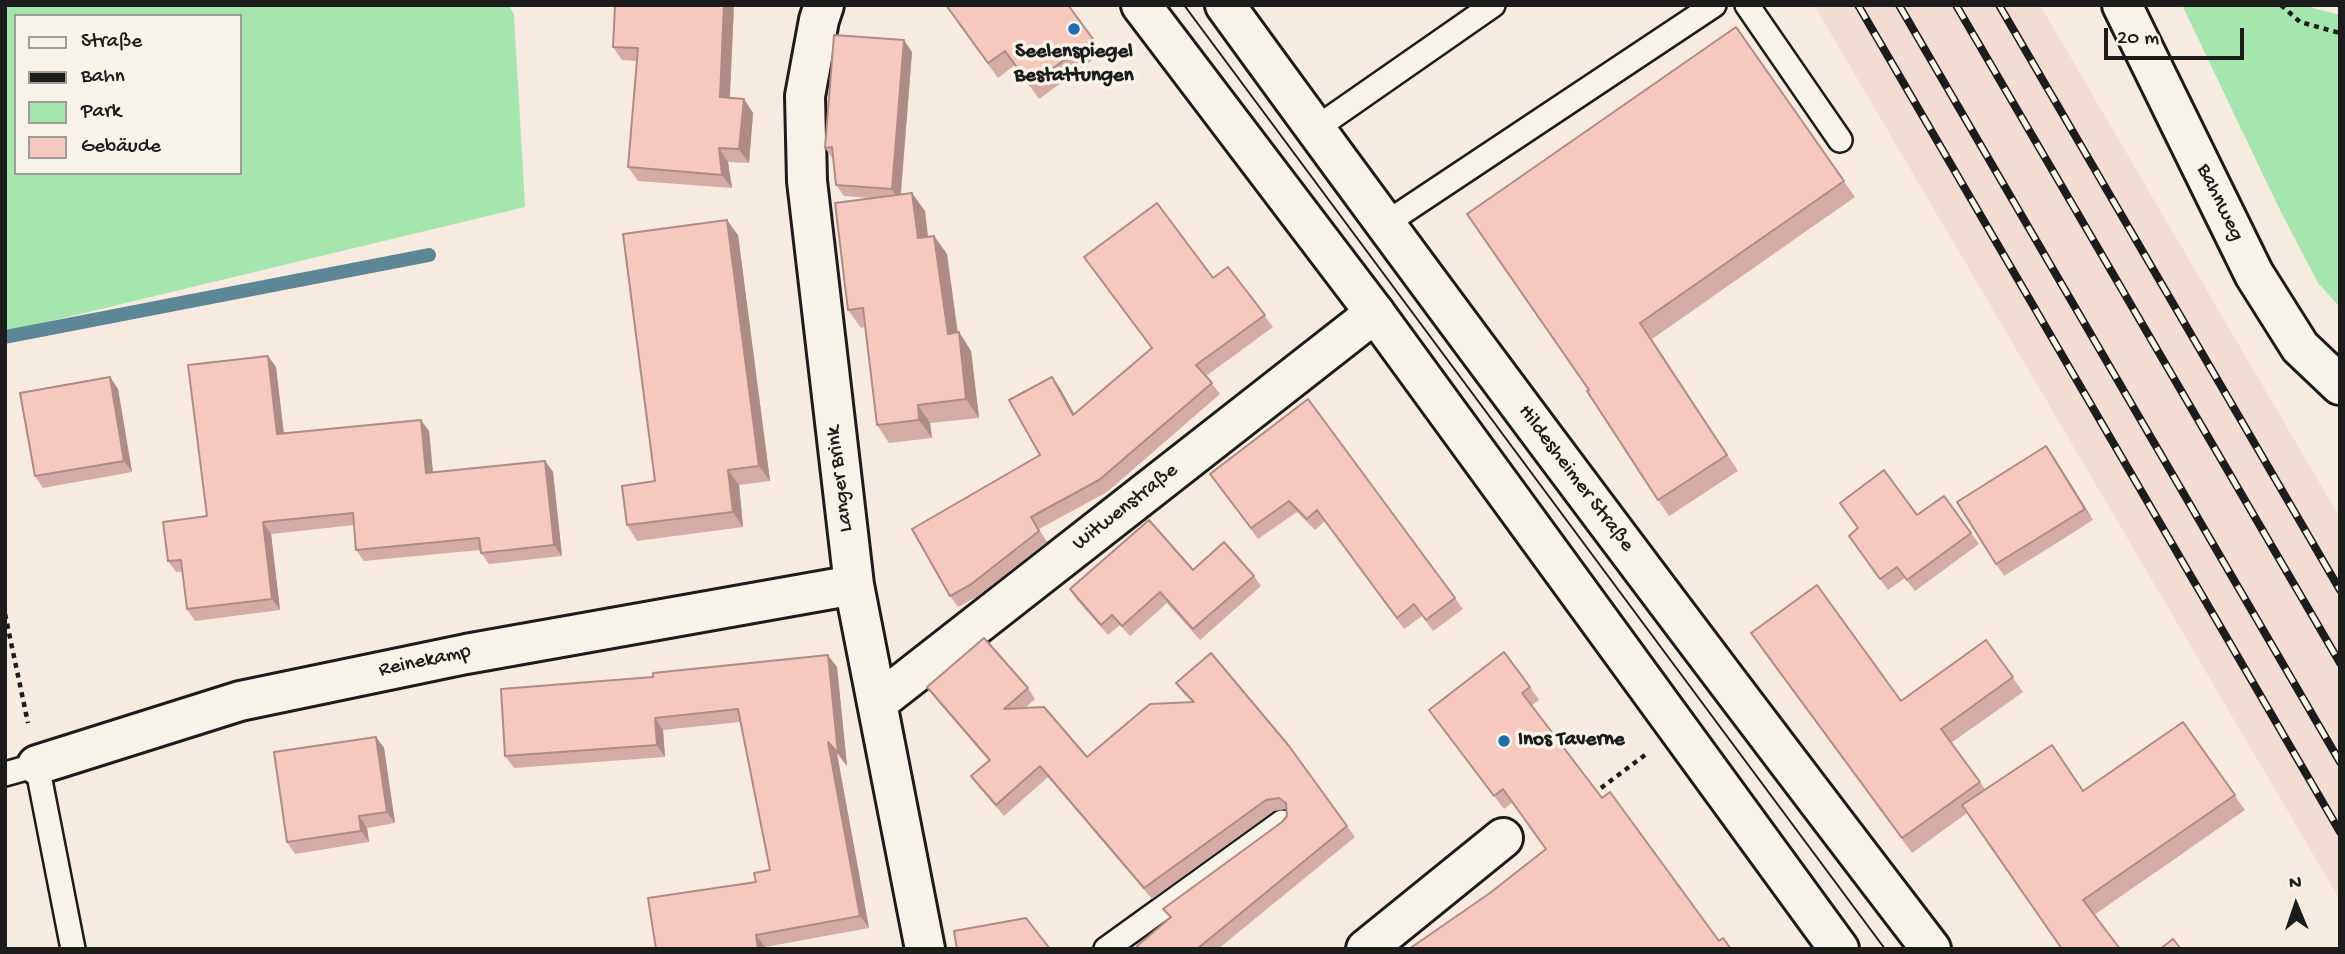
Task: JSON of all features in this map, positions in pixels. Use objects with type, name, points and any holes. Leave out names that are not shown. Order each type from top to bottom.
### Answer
[{"type":"street","name":"Langer Brink","points":[[824,5],[818,20],[805,96],[807,181],[854,585],[925,949]]},
{"type":"street","points":[[1141,5],[1375,313],[1839,949]]},
{"type":"street","name":"Hildesheimer Straße","points":[[1225,5],[1737,695],[1931,949]]},
{"type":"street","name":"Bahnweg","points":[[2122,5],[2255,274],[2300,347],[2340,385]]},
{"type":"street","name":"Witwenstraße","points":[[877,703],[1375,313]]},
{"type":"street","name":"Reinekamp","points":[[21,769],[240,701],[466,654],[854,585]]},
{"type":"street","points":[[1366,949],[1503,838]]},
{"type":"lane","points":[[1315,129],[1493,5]]},
{"type":"lane","points":[[1385,224],[1714,5]]},
{"type":"lane","points":[[1747,5],[1840,140]]},
{"type":"lane","points":[[21,769],[73,949]]},
{"type":"lane","points":[[1106,949],[1282,822]]},
{"type":"path","points":[[2281,5],[2300,22],[2340,33]]},
{"type":"path","points":[[5,614],[21,769]]},
{"type":"path","points":[[1582,802],[1679,730]]},
{"type":"shaded area","points":[[1814,5],[2040,5],[2340,518],[2340,900]]},
{"type":"green space","points":[[5,5],[509,5],[514,15],[525,207],[5,332]]},
{"type":"green space","points":[[2182,5],[2310,5],[2340,15],[2340,307],[2318,283]]},
{"type":"building","points":[[615,5],[724,5],[720,97],[744,99],[739,149],[719,148],[722,175],[628,167],[638,48],[613,47]]},
{"type":"building","points":[[946,5],[1068,5],[1093,39],[1030,85],[1005,51],[988,63]]},
{"type":"building","points":[[1736,27],[1844,181],[1640,323],[1727,455],[1658,500],[1587,391],[1589,390],[1467,214]]},
{"type":"building","points":[[834,35],[904,40],[892,189],[836,185],[832,147],[825,148]]},
{"type":"building","points":[[912,193],[918,238],[934,236],[948,334],[959,332],[966,399],[918,405],[919,420],[877,425],[863,308],[848,310],[835,203]]},
{"type":"building","points":[[1157,203],[1213,278],[1228,267],[1265,315],[1196,365],[1212,383],[1099,480],[1031,517],[1039,531],[970,585],[950,596],[912,529],[1040,455],[1009,400],[1052,377],[1073,415],[1152,348],[1084,257]]},
{"type":"building","points":[[727,220],[759,466],[728,470],[733,512],[627,525],[622,486],[655,481],[623,234]]},
{"type":"building","points":[[268,356],[277,434],[421,420],[426,473],[545,461],[554,545],[481,553],[479,538],[356,550],[353,513],[263,522],[272,599],[187,609],[181,560],[168,561],[163,522],[207,516],[188,365]]},
{"type":"building","points":[[110,377],[124,461],[35,476],[20,393]]},
{"type":"building","points":[[1308,399],[1455,598],[1426,620],[1414,604],[1397,618],[1317,510],[1307,519],[1289,501],[1251,528],[1210,474]]},
{"type":"building","points":[[2046,446],[2085,509],[1996,564],[1957,502]]},
{"type":"building","points":[[1884,470],[1917,515],[1944,496],[1971,533],[1907,580],[1897,567],[1880,579],[1849,536],[1858,528],[1840,503]]},
{"type":"building","points":[[1149,520],[1193,570],[1224,542],[1254,576],[1193,629],[1160,592],[1122,626],[1112,615],[1101,625],[1070,589]]},
{"type":"building","points":[[1817,585],[1901,701],[1986,640],[2013,677],[1941,729],[1980,782],[1902,838],[1751,633]]},
{"type":"building","points":[[984,638],[1028,688],[1004,709],[1044,707],[1087,757],[1150,704],[1194,702],[1176,683],[1211,653],[1289,746],[1347,826],[1197,949],[1139,949],[1137,946],[1171,917],[1163,909],[1282,822],[1287,816],[1286,803],[1279,798],[1266,800],[1144,888],[1040,766],[996,805],[971,776],[990,760],[927,687]]},
{"type":"building","points":[[1504,652],[1530,687],[1522,693],[1602,798],[1610,792],[1719,941],[1723,938],[1731,949],[1409,949],[1490,893],[1546,849],[1503,789],[1494,796],[1429,710]]},
{"type":"building","points":[[828,655],[838,753],[828,742],[860,916],[756,935],[758,949],[656,949],[648,898],[756,882],[754,873],[770,870],[738,709],[655,718],[657,745],[505,756],[501,689],[653,677],[653,673]]},
{"type":"building","points":[[2183,722],[2235,795],[2083,900],[2120,949],[2062,949],[1962,805],[2052,745],[2083,791]]},
{"type":"building","points":[[376,737],[387,812],[359,816],[361,831],[287,842],[274,752]]},
{"type":"building","points":[[1026,918],[1050,949],[957,949],[954,931]]},
{"type":"building","points":[[2173,939],[2181,949],[2160,949]]},
{"type":"waterway","points":[[5,337],[429,255]]},
{"type":"tram line","points":[[1184,5],[1885,949]]},
{"type":"railway","points":[[1858,5],[2340,832]]},
{"type":"railway","points":[[1899,5],[2340,762]]},
{"type":"railway","points":[[1956,5],[2340,663]]},
{"type":"railway","points":[[1999,5],[2340,590]]},
{"type":"place","name":"Seelenspiegel Bestattungen","points":[[1074,29]]},
{"type":"place","name":"Inos Taverne","points":[[1504,741]]}]
